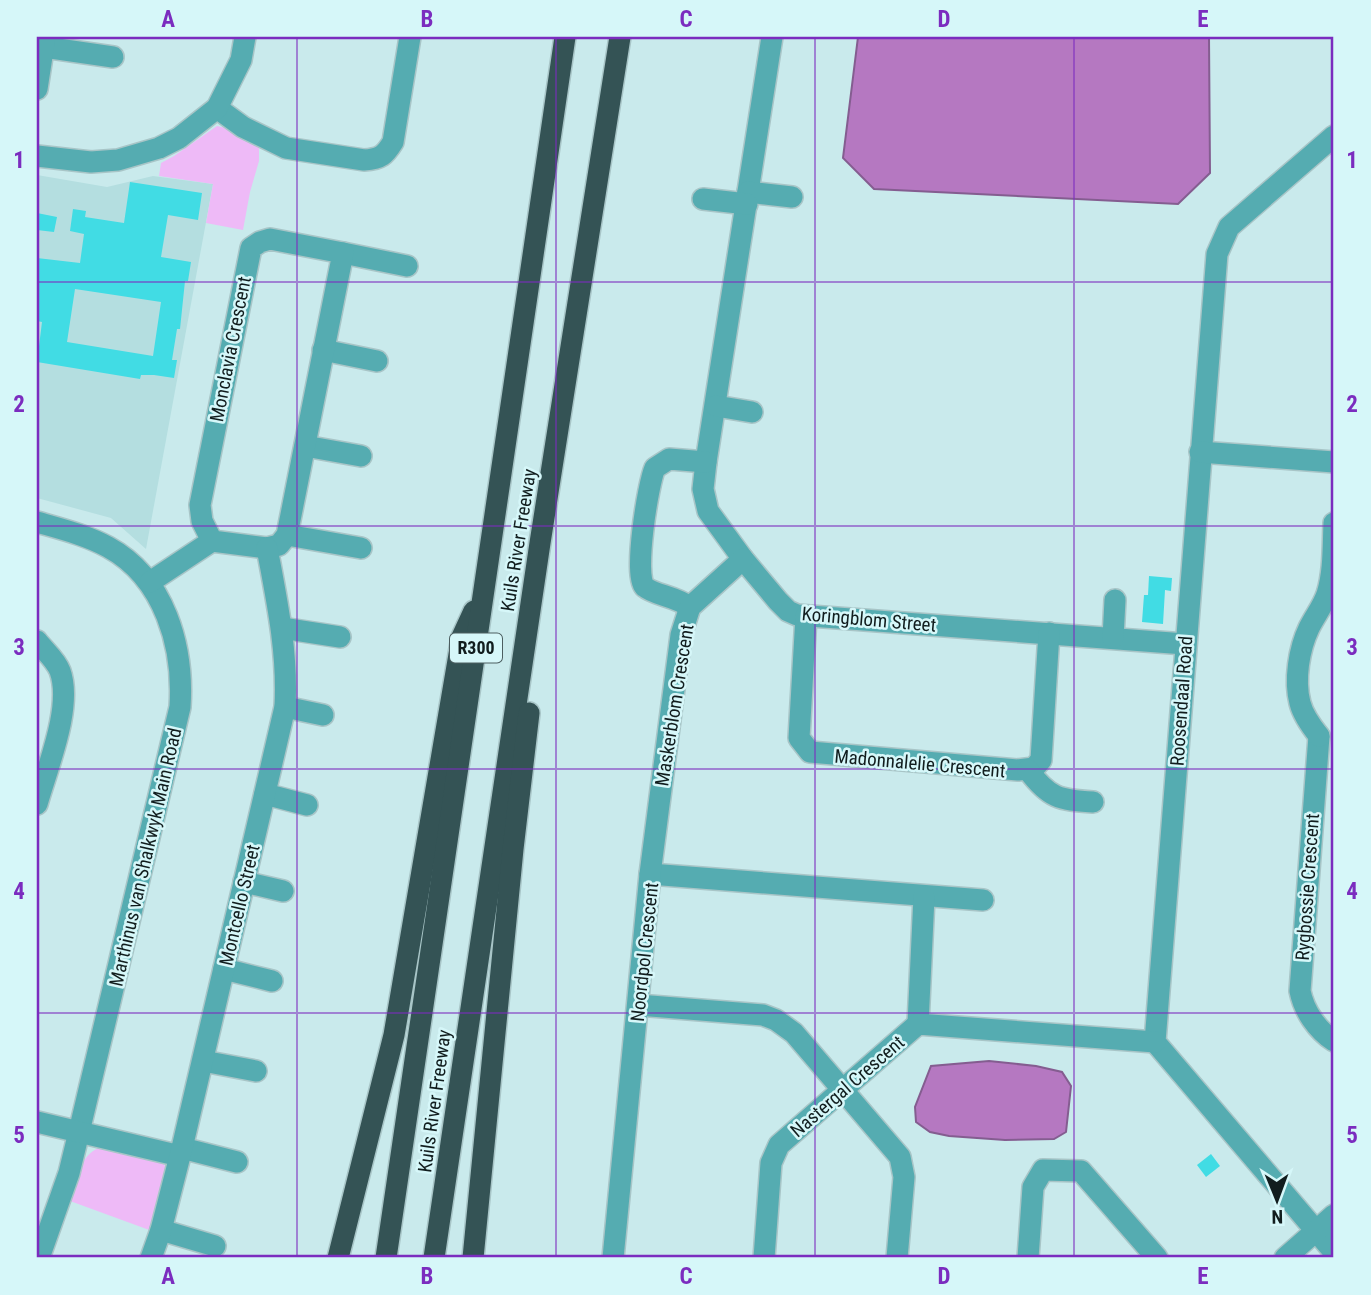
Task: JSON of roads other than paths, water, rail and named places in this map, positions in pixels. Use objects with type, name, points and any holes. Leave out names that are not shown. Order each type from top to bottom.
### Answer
[{"type":"highway","name":"Kuils River Freeway","points":[[386,1258],[565,37]]},
{"type":"highway","name":"Kuils River Freeway","points":[[434,1258],[540,543],[620,37]]},
{"type":"highway","points":[[472,1258],[513,849],[538,634],[540,543]]},
{"type":"highway","points":[[338,1258],[394,1035],[462,637],[486,584]]},
{"type":"street","points":[[37,156],[102,162],[138,155],[179,138],[217,108],[241,60],[245,37]]},
{"type":"street","points":[[217,108],[243,127],[286,148],[375,160],[384,156],[393,142],[410,37]]},
{"type":"street","name":"Koringblom Street","points":[[772,37],[706,462],[703,489],[706,505],[715,522],[783,607],[797,615],[1185,644]]},
{"type":"street","points":[[37,89],[42,43],[113,57]]},
{"type":"street","name":"Roosendaal Road","points":[[1155,1042],[1217,254],[1229,227],[1334,136]]},
{"type":"street","points":[[704,199],[792,198]]},
{"type":"street","name":"Monclavia Crescent","points":[[212,541],[202,521],[200,505],[251,248],[270,239],[407,266]]},
{"type":"street","points":[[150,582],[212,541],[267,548],[279,545],[287,535],[343,253]]},
{"type":"street","points":[[323,350],[377,361]]},
{"type":"street","points":[[716,406],[752,412]]},
{"type":"street","points":[[305,446],[361,456]]},
{"type":"street","points":[[1200,452],[1334,462]]},
{"type":"street","points":[[690,607],[674,597],[642,585],[639,579],[641,552],[655,468],[670,458],[706,462]]},
{"type":"street","name":"Marthinus van Shalkwyk Main Road","points":[[37,522],[81,535],[110,548],[150,582],[172,630],[182,686],[180,707],[69,1173],[39,1258]]},
{"type":"street","points":[[1326,737],[1305,716],[1300,703],[1298,679],[1303,644],[1324,602],[1330,582],[1334,523]]},
{"type":"street","points":[[287,535],[361,548]]},
{"type":"street","name":"Montcello Street","points":[[151,1258],[181,1152],[285,707],[282,628],[267,548]]},
{"type":"street","name":"Maskerblom Crescent","points":[[650,874],[681,635],[690,607],[743,559]]},
{"type":"street","points":[[1113,638],[1115,600]]},
{"type":"street","name":"Madonnalelie Crescent","points":[[806,616],[799,738],[810,752],[1028,770],[1041,760],[1049,633]]},
{"type":"street","points":[[282,628],[340,637]]},
{"type":"street","points":[[37,641],[60,671],[63,698],[47,732],[37,804]]},
{"type":"street","points":[[285,707],[323,715]]},
{"type":"street","name":"Rygbossie Crescent","points":[[1326,737],[1300,991],[1303,1003],[1312,1018],[1334,1041]]},
{"type":"street","points":[[1028,770],[1041,787],[1056,797],[1093,802]]},
{"type":"street","points":[[264,794],[307,805]]},
{"type":"street","name":"Noordpol Crescent","points":[[613,1258],[650,874],[983,900]]},
{"type":"street","points":[[244,882],[283,891]]},
{"type":"street","points":[[918,1024],[924,897]]},
{"type":"street","points":[[224,969],[272,981]]},
{"type":"street","points":[[638,1005],[744,1013],[776,1020],[794,1033],[900,1157],[903,1168],[897,1258]]},
{"type":"street","name":"Nastergal Crescent","points":[[764,1258],[771,1163],[775,1152],[786,1138],[918,1024],[1155,1042]]},
{"type":"street","points":[[1155,1042],[1334,1252]]},
{"type":"street","points":[[202,1061],[256,1071]]},
{"type":"street","points":[[37,1122],[237,1162]]},
{"type":"street","points":[[1028,1258],[1033,1187],[1044,1170],[1081,1171],[1157,1258]]},
{"type":"street","points":[[1285,1258],[1334,1215]]},
{"type":"street","points":[[161,1230],[215,1246]]}]
